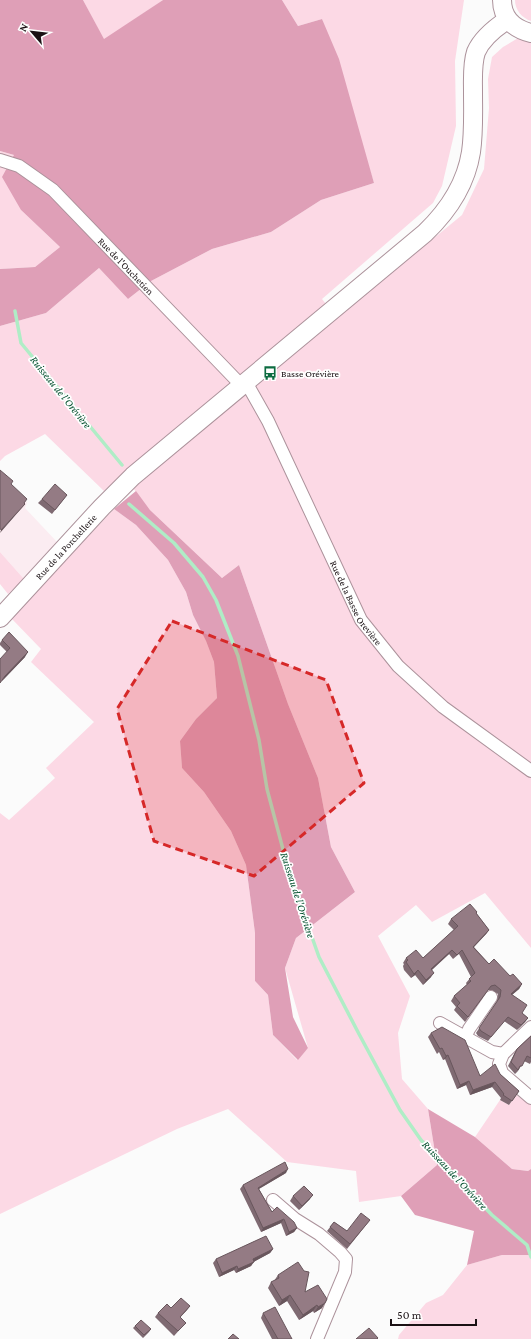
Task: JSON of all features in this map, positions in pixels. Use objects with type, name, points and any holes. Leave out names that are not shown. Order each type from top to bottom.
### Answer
[{"type":"street","points":[[502,0],[502,6],[507,20],[522,31],[531,33]]},
{"type":"street","name":"Rue de la Porchellerie","points":[[0,618],[102,507],[133,476],[425,233],[437,221],[448,208],[460,187],[470,154],[473,128],[473,74],[476,52],[492,30],[507,20]]},
{"type":"street","name":"Rue de l'Ouchetien","points":[[0,160],[19,166],[53,190],[244,384]]},
{"type":"street","name":"Rue de la Basse Orevière","points":[[244,384],[268,421],[361,620],[398,666],[443,707],[531,771]]},
{"type":"street","points":[[466,1036],[469,1029],[491,997]]},
{"type":"street","points":[[440,1023],[466,1036],[492,1052],[503,1054]]},
{"type":"street","points":[[531,1027],[503,1054],[499,1064],[502,1073],[531,1098]]},
{"type":"street","points":[[273,1200],[295,1219],[318,1234],[340,1252],[346,1259],[345,1272],[318,1339]]},
{"type":"highlighted area","points":[[172,621],[326,680],[364,783],[254,876],[154,841],[117,709]]},
{"type":"shaded area","points":[[0,0],[83,0],[104,39],[163,0],[282,0],[298,26],[322,19],[339,59],[374,183],[321,200],[271,232],[212,249],[151,281],[128,299],[99,268],[46,313],[0,326],[0,269],[35,267],[60,247],[21,210],[2,177],[14,155],[0,151]]},
{"type":"shaded area","points":[[83,0],[163,0],[104,40]]},
{"type":"shaded area","points":[[282,0],[464,0],[455,61],[456,126],[442,186],[433,203],[322,299],[337,318],[462,215],[484,169],[489,108],[488,79],[492,57],[503,47],[520,37],[531,42],[531,948],[485,893],[432,922],[416,905],[378,936],[410,996],[398,1033],[402,1079],[428,1109],[437,1165],[401,1196],[359,1202],[356,1171],[287,1162],[228,1109],[177,1129],[0,1214],[0,813],[9,820],[55,778],[46,768],[94,722],[31,662],[41,649],[11,618],[114,509],[136,525],[168,560],[186,592],[193,615],[206,641],[214,662],[217,698],[196,719],[180,741],[182,768],[204,792],[231,831],[246,865],[255,933],[255,981],[268,995],[273,1035],[297,1060],[308,1048],[285,968],[296,938],[355,892],[331,847],[318,778],[288,704],[239,565],[222,578],[150,510],[123,475],[104,491],[45,434],[5,456],[0,461],[0,326],[46,313],[99,268],[128,299],[151,281],[212,249],[271,232],[321,200],[374,183],[322,19],[298,26]]},
{"type":"shaded area","points":[[515,0],[531,0],[531,21],[520,13],[516,7]]},
{"type":"shaded area","points":[[0,151],[14,155],[21,210],[60,247],[35,267],[0,269]]},
{"type":"shaded area","points":[[0,479],[27,502],[25,508],[57,542],[24,579],[0,552]]},
{"type":"shaded area","points":[[136,491],[150,510],[222,578],[239,565],[288,704],[318,778],[331,847],[355,892],[296,938],[285,968],[293,1017],[308,1048],[298,1060],[273,1035],[268,995],[255,981],[255,933],[246,865],[231,831],[204,792],[182,768],[180,741],[196,719],[217,698],[214,662],[206,641],[193,615],[186,592],[168,560],[136,525],[114,509]]},
{"type":"shaded area","points":[[0,552],[24,579],[8,594],[0,584]]},
{"type":"shaded area","points":[[516,1095],[531,1105],[531,1169],[528,1171],[512,1169],[475,1137],[500,1100],[509,1105]]},
{"type":"shaded area","points":[[428,1109],[475,1137],[512,1169],[528,1171],[531,1169],[531,1255],[502,1255],[467,1265],[474,1231],[415,1215],[401,1196],[437,1165]]},
{"type":"shaded area","points":[[502,1255],[531,1255],[531,1339],[398,1339],[399,1335],[426,1303],[443,1295],[467,1265]]},
{"type":"building","points":[[0,470],[13,481],[11,484],[27,499],[24,503],[25,504],[1,530],[0,528]]},
{"type":"building","points":[[55,484],[67,495],[55,510],[42,499]]},
{"type":"building","points":[[9,632],[28,652],[0,683],[0,659],[10,648],[2,640]]},
{"type":"building","points":[[470,904],[489,930],[473,947],[489,964],[494,959],[510,976],[513,974],[522,984],[511,994],[527,1005],[522,1013],[528,1018],[521,1025],[508,1017],[491,1037],[479,1028],[500,997],[501,990],[495,985],[491,986],[468,1017],[457,1006],[460,1003],[454,996],[471,981],[469,979],[475,973],[462,950],[457,955],[452,950],[431,969],[434,973],[426,980],[418,970],[414,974],[406,962],[408,960],[406,958],[416,950],[423,958],[458,926],[451,919]]},
{"type":"building","points":[[442,1027],[465,1040],[480,1076],[495,1064],[500,1074],[519,1091],[512,1101],[503,1095],[504,1094],[495,1082],[473,1090],[469,1081],[460,1085],[448,1055],[446,1056],[442,1048],[440,1049],[431,1033]]},
{"type":"building","points":[[531,1036],[531,1058],[527,1056],[522,1066],[520,1066],[518,1070],[511,1062],[517,1049]]},
{"type":"building","points":[[285,1162],[288,1169],[258,1188],[272,1212],[277,1207],[294,1222],[297,1228],[289,1232],[284,1219],[263,1228],[243,1185]]},
{"type":"building","points":[[304,1186],[313,1195],[302,1206],[293,1196]]},
{"type":"building","points":[[361,1213],[370,1220],[350,1244],[330,1227],[334,1222],[347,1231]]},
{"type":"building","points":[[266,1236],[273,1249],[253,1259],[254,1262],[238,1269],[237,1266],[222,1273],[216,1259]]},
{"type":"building","points":[[298,1262],[304,1271],[309,1272],[305,1292],[318,1285],[327,1299],[325,1303],[318,1307],[317,1305],[303,1315],[290,1295],[282,1300],[271,1282],[279,1278],[278,1275]]},
{"type":"building","points":[[181,1298],[190,1306],[180,1317],[186,1323],[178,1331],[158,1313],[167,1304],[171,1308]]},
{"type":"building","points":[[275,1307],[292,1339],[278,1339],[263,1313]]},
{"type":"building","points":[[141,1320],[151,1329],[144,1335],[135,1326]]},
{"type":"building","points":[[369,1328],[378,1338],[377,1339],[356,1339]]},
{"type":"building","points":[[233,1334],[239,1339],[228,1339]]},
{"type":"waterway","name":"Ruisseau de l'Orévière","points":[[15,311],[21,343],[122,465]]},
{"type":"waterway","name":"Ruisseau de l'Orévière","points":[[129,504],[174,543],[203,577],[216,600],[238,656],[259,740],[267,789],[289,872],[319,957],[359,1034],[400,1110],[421,1140],[492,1215],[527,1245],[531,1257]]},
{"type":"place","name":"Basse Orévière","points":[[270,373]]}]
